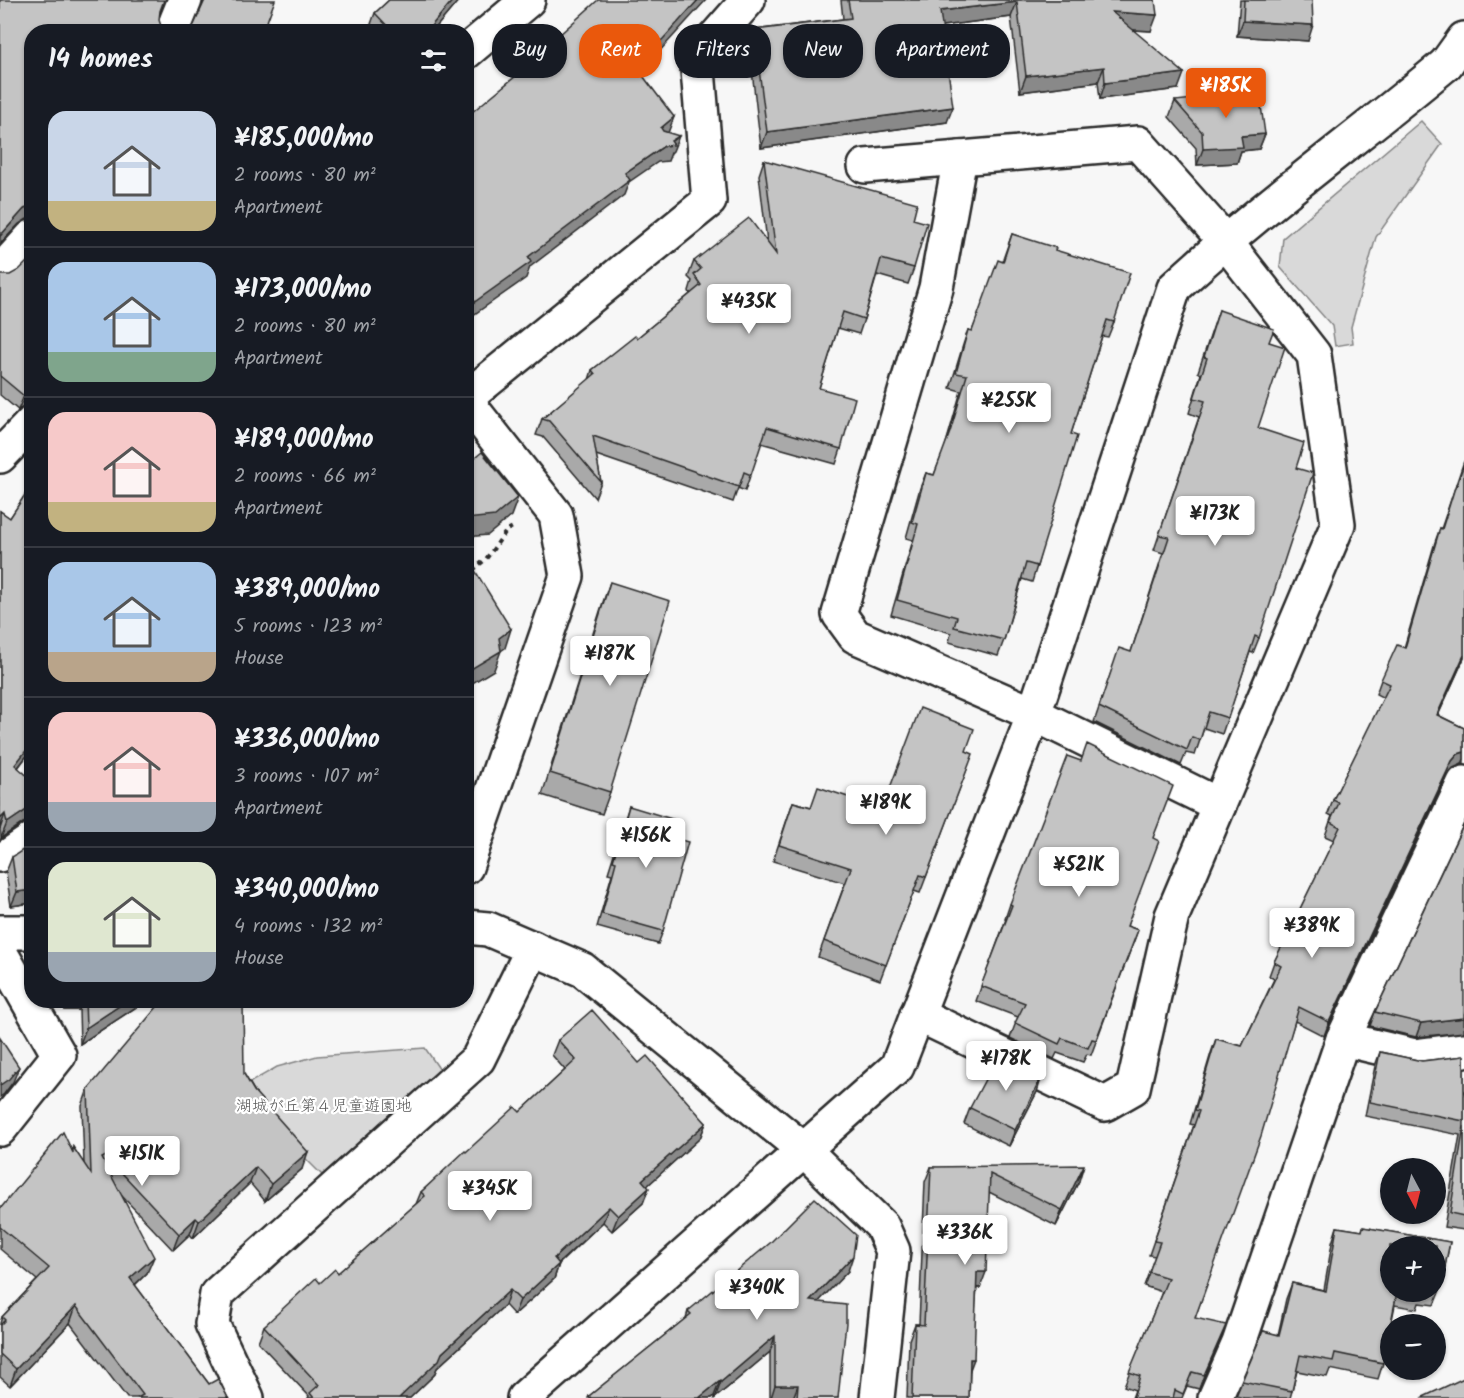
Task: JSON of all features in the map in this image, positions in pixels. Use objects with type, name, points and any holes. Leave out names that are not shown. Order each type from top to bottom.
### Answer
[{"type":"street","points":[[175,24],[185,0]]},
{"type":"street","points":[[474,45],[528,0]]},
{"type":"street","points":[[474,392],[709,201],[697,58],[748,0]]},
{"type":"street","points":[[524,1398],[897,1067],[1034,714],[1174,288],[1225,241],[1367,129],[1455,51]]},
{"type":"street","points":[[865,166],[1138,143],[1225,241],[1314,355],[1338,524],[1172,916],[1133,1088],[1104,1104],[917,1014]]},
{"type":"street","points":[[960,158],[936,288],[839,614],[855,636],[1034,714],[1219,805]]},
{"type":"street","points":[[0,272],[24,246]]},
{"type":"street","points":[[474,409],[556,515],[567,576],[474,844]]},
{"type":"street","points":[[0,456],[24,431]]},
{"type":"street","points":[[1215,1398],[1239,1343],[1343,1039],[1464,783]]},
{"type":"street","points":[[474,928],[488,929],[583,970],[804,1150],[882,1226],[893,1251],[877,1398]]},
{"type":"street","points":[[0,932],[24,932]]},
{"type":"street","points":[[247,1398],[212,1324],[217,1294],[478,1059],[533,948]]},
{"type":"street","points":[[0,952],[24,994]]},
{"type":"street","points":[[0,1129],[59,1056],[32,1008]]},
{"type":"street","points":[[1343,1039],[1415,1056],[1464,1050]]},
{"type":"lane","points":[[0,858],[24,842]]},
{"type":"path","points":[[474,569],[486,559],[507,530],[531,519],[556,515]]},
{"type":"green space","points":[[1421,121],[1442,144],[1376,237],[1351,327],[1353,343],[1335,346],[1332,326],[1280,267],[1283,238]]},
{"type":"green space","name":"湖城が丘第４児童遊園地","points":[[425,1048],[440,1070],[322,1175],[237,1090],[277,1067],[317,1056]]},
{"type":"building","points":[[0,0],[164,0],[160,11],[160,24],[24,24],[24,209],[0,236]]},
{"type":"building","points":[[205,0],[275,0],[266,24],[194,24]]},
{"type":"building","points":[[389,0],[453,0],[433,24],[385,24],[375,13]]},
{"type":"building","points":[[598,0],[698,0],[662,40],[662,24],[579,24],[579,78],[645,78],[674,117],[661,128],[663,131],[679,136],[671,141],[674,145],[664,146],[625,173],[630,180],[528,257],[531,262],[474,302],[474,110],[513,78],[567,78],[567,28]]},
{"type":"building","points":[[848,0],[1155,0],[1157,15],[1112,12],[1184,73],[1105,83],[1104,67],[1026,76],[1017,2],[940,11],[942,24],[875,24],[875,78],[949,78],[953,107],[767,132],[760,78],[771,78],[771,28],[783,26],[783,78],[863,78],[863,24],[802,24],[851,18]]},
{"type":"building","points":[[1244,0],[1312,0],[1313,25],[1243,21]]},
{"type":"building","points":[[1259,92],[1265,134],[1241,136],[1243,147],[1203,149],[1202,132],[1175,101]]},
{"type":"building","points":[[764,160],[917,203],[913,219],[927,223],[914,268],[881,259],[864,319],[843,312],[819,388],[855,398],[841,449],[767,427],[751,475],[744,472],[739,487],[593,436],[601,482],[549,421],[542,419],[595,374],[592,370],[635,336],[637,338],[701,285],[694,275],[701,269],[694,261],[749,218],[776,254]]},
{"type":"building","points":[[1012,234],[1130,273],[1114,322],[1107,320],[1071,434],[1077,436],[1037,566],[1026,563],[1004,640],[954,627],[957,617],[897,600],[918,524],[912,522],[926,473],[934,475],[967,375],[956,373],[968,330],[972,331],[998,260],[1003,262]]},
{"type":"building","points":[[24,265],[24,396],[0,376],[0,275],[10,275]]},
{"type":"building","points":[[1219,310],[1274,329],[1269,342],[1285,347],[1258,428],[1304,443],[1296,468],[1313,473],[1259,638],[1255,636],[1228,718],[1209,712],[1200,740],[1192,737],[1187,750],[1099,707],[1119,648],[1131,652],[1169,537],[1159,535],[1205,401],[1194,398]]},
{"type":"building","points":[[482,452],[518,497],[495,516],[474,518],[474,458]]},
{"type":"building","points":[[1464,463],[1464,655],[1437,715],[1464,728],[1464,752],[1458,754],[1452,761],[1329,1022],[1299,1007],[1261,1136],[1195,1318],[1226,1325],[1204,1375],[1192,1372],[1183,1394],[1175,1390],[1173,1398],[1133,1398],[1140,1376],[1129,1372],[1168,1278],[1149,1272],[1160,1242],[1154,1241],[1199,1111],[1195,1110],[1216,1039],[1242,1046],[1281,966],[1274,962],[1340,827],[1330,822],[1339,803],[1333,800],[1390,684],[1381,680],[1397,645],[1405,648],[1440,528],[1442,529]]},
{"type":"building","points":[[24,496],[24,753],[15,765],[24,773],[24,812],[7,823],[5,814],[0,819],[0,511],[10,518]]},
{"type":"building","points":[[474,569],[511,629],[499,638],[501,651],[474,667]]},
{"type":"building","points":[[610,582],[670,601],[610,792],[550,773]]},
{"type":"building","points":[[920,708],[974,729],[966,751],[973,754],[926,877],[920,875],[886,965],[824,941],[851,868],[779,845],[793,802],[811,807],[818,787],[878,807],[881,800],[885,801]]},
{"type":"building","points":[[1087,744],[1173,786],[1153,838],[1159,841],[1127,926],[1138,930],[1096,1040],[1092,1039],[1088,1048],[1062,1038],[1059,1044],[1015,1023],[1025,1003],[981,986],[1067,756],[1081,761]]},
{"type":"building","points":[[629,806],[682,822],[677,839],[688,842],[663,931],[602,914],[616,862],[613,861]]},
{"type":"building","points":[[1464,824],[1464,1018],[1421,1023],[1375,1012]]},
{"type":"building","points":[[24,849],[24,891],[17,892],[12,857]]},
{"type":"building","points":[[85,1008],[116,1008],[86,1028]]},
{"type":"building","points":[[156,1008],[243,1008],[244,1074],[254,1091],[308,1152],[271,1184],[256,1167],[199,1221],[196,1218],[179,1234],[106,1156],[102,1158],[154,1257],[130,1278],[209,1384],[218,1379],[228,1398],[137,1398],[143,1395],[76,1306],[16,1369],[0,1354],[0,1325],[5,1320],[2,1317],[49,1268],[0,1227],[0,1209],[63,1132],[73,1153],[73,1147],[91,1174],[88,1089]]},
{"type":"building","points":[[592,1010],[639,1063],[647,1056],[706,1123],[642,1180],[649,1188],[618,1216],[609,1207],[554,1258],[559,1264],[520,1300],[510,1290],[442,1353],[439,1360],[399,1398],[314,1398],[310,1393],[319,1385],[264,1326],[316,1278],[320,1283],[335,1269],[338,1273],[425,1196],[421,1192],[465,1151],[515,1107],[520,1112],[576,1060],[558,1040]]},
{"type":"building","points":[[0,1038],[19,1067],[9,1079],[0,1085]]},
{"type":"building","points":[[1380,1052],[1422,1061],[1464,1056],[1464,1121],[1370,1102]]},
{"type":"building","points":[[998,1055],[1042,1076],[1015,1130],[970,1108]]},
{"type":"building","points":[[1464,1126],[1464,1216],[1450,1213]]},
{"type":"building","points":[[1084,1165],[1062,1210],[990,1174],[986,1272],[977,1272],[974,1359],[970,1359],[969,1398],[912,1398],[915,1324],[924,1325],[931,1167]]},
{"type":"building","points":[[815,1198],[856,1235],[853,1256],[810,1301],[846,1305],[838,1398],[797,1398],[798,1385],[775,1385],[775,1336],[699,1398],[591,1398],[589,1396],[691,1314],[688,1311],[770,1243]]},
{"type":"building","points":[[1337,1227],[1362,1231],[1363,1227],[1415,1236],[1380,1236],[1380,1302],[1395,1302],[1393,1314],[1380,1314],[1380,1362],[1335,1353],[1333,1361],[1300,1355],[1292,1391],[1242,1381],[1263,1331],[1279,1335],[1292,1283],[1326,1291]]},
{"type":"building","points":[[1446,1241],[1450,1242],[1446,1261]]},
{"type":"building","points":[[1464,1378],[1464,1398],[1421,1398]]}]
